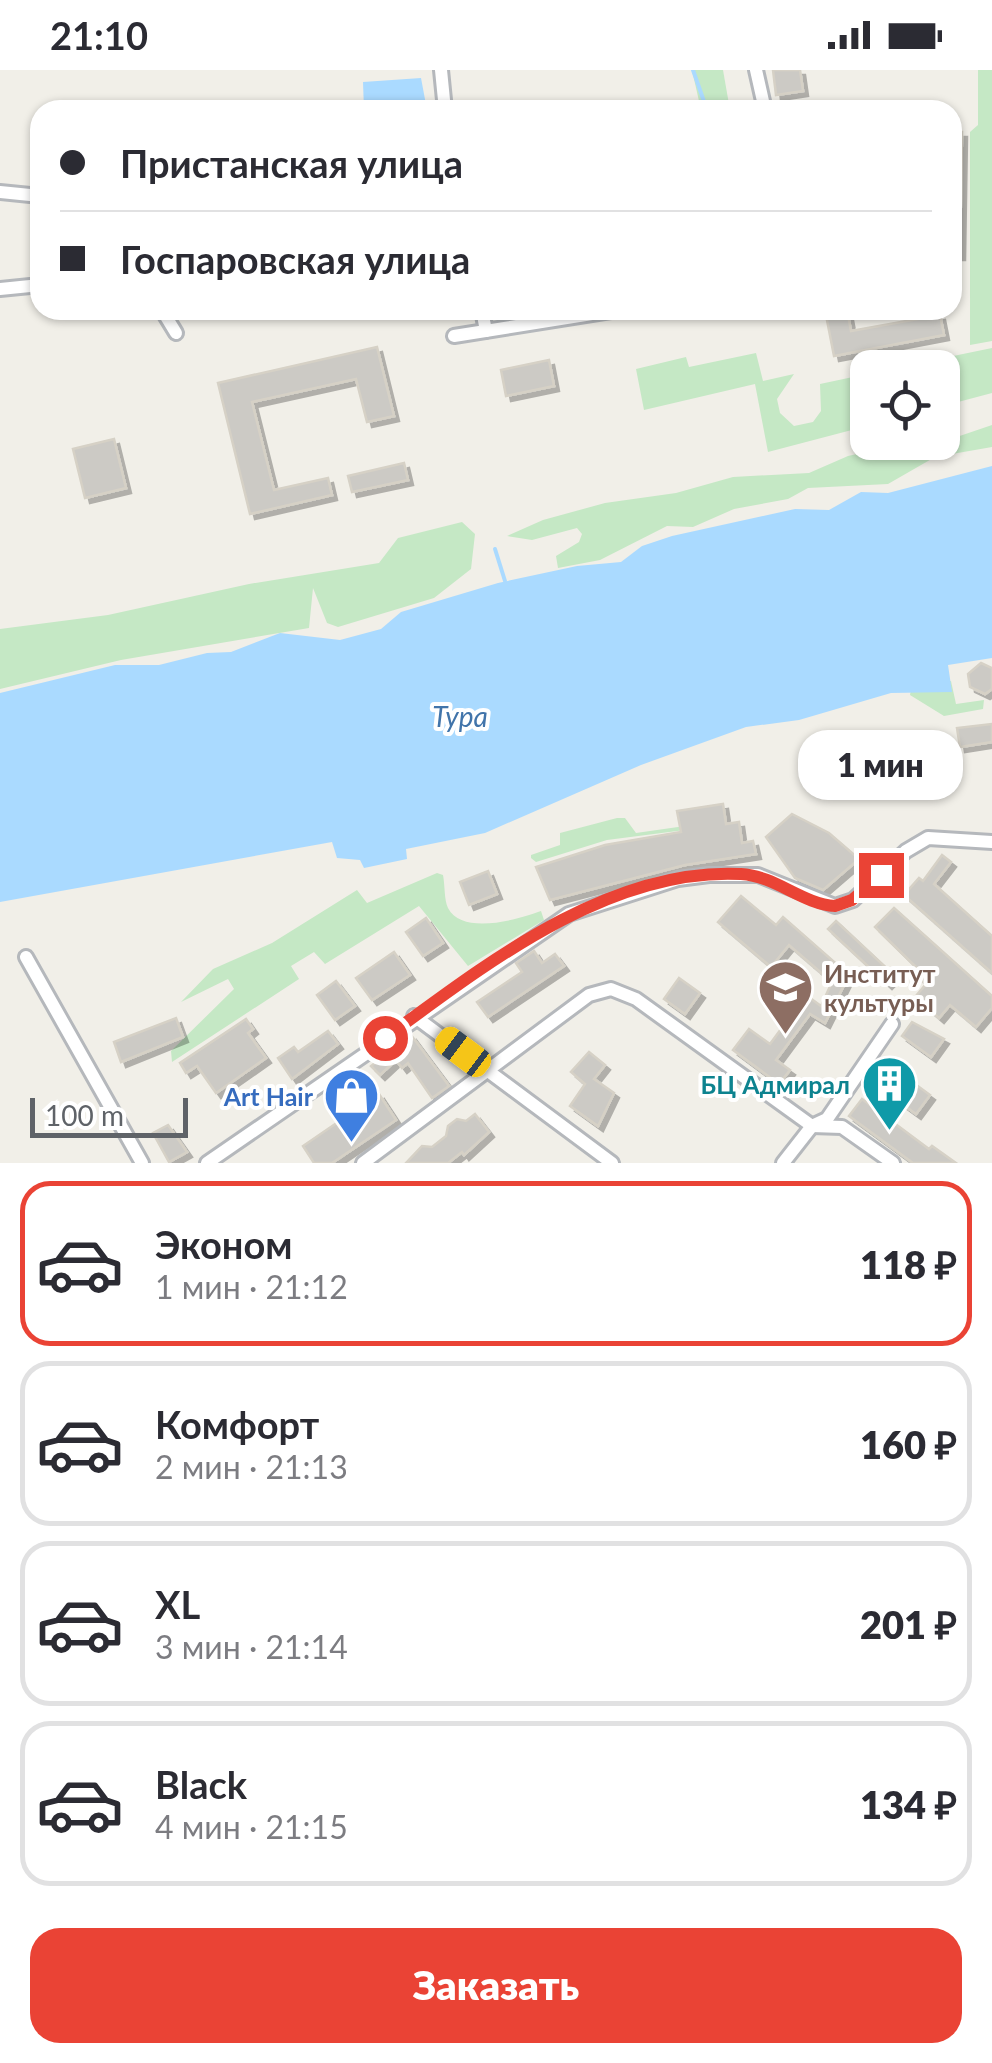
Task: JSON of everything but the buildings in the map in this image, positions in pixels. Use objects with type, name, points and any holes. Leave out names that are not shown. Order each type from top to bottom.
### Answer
[{"type":"street","points":[[441,70],[444,100]]},
{"type":"street","points":[[756,70],[763,100]]},
{"type":"street","points":[[0,192],[30,195]]},
{"type":"street","points":[[0,289],[30,286]]},
{"type":"street","points":[[168,320],[176,334]]},
{"type":"street","points":[[484,320],[486,331]]},
{"type":"street","points":[[454,336],[555,320]]},
{"type":"street","points":[[207,1163],[414,1016],[569,914],[678,879],[758,876],[835,906],[852,900],[906,851],[928,838],[992,842]]},
{"type":"street","points":[[26,956],[142,1163]]},
{"type":"street","points":[[363,1163],[589,995],[620,990],[812,1126],[842,1128],[893,1163]]},
{"type":"street","points":[[414,1016],[612,1163]]},
{"type":"street","points":[[783,1163],[812,1126],[827,1119],[892,1024]]},
{"type":"green space","points":[[692,70],[723,70],[728,100],[699,100]]},
{"type":"green space","points":[[978,70],[992,70],[992,341],[970,345],[970,132],[978,125]]},
{"type":"green space","points":[[992,348],[992,393],[960,401],[960,355]]},
{"type":"green space","points":[[756,353],[763,381],[794,374],[777,399],[780,413],[794,426],[813,422],[821,411],[820,384],[850,378],[850,430],[768,452],[755,384],[644,410],[636,369],[686,357],[689,367]]},
{"type":"green space","points":[[992,425],[992,447],[960,453],[960,436]]},
{"type":"green space","points":[[848,456],[850,460],[930,460],[888,484],[808,488],[788,499],[734,509],[693,527],[667,526],[600,560],[558,568],[556,556],[579,542],[582,534],[577,528],[532,540],[507,536],[543,520],[605,503],[676,493],[733,477],[809,473]]},
{"type":"green space","points":[[462,522],[475,534],[471,569],[434,598],[338,627],[327,623],[313,588],[309,628],[121,660],[0,689],[0,629],[108,615],[249,584],[379,563],[398,538]]},
{"type":"green space","points":[[951,681],[956,704],[984,700],[983,709],[944,716],[910,695],[912,684]]},
{"type":"green space","points":[[625,818],[636,833],[685,826],[685,830],[607,840],[536,862],[531,858],[560,845],[560,833]]},
{"type":"green space","points":[[437,873],[443,875],[448,908],[465,921],[492,923],[541,911],[544,920],[468,966],[419,906],[325,964],[314,952],[291,966],[299,979],[172,1062],[171,1051],[234,989],[228,979],[181,1002],[213,969],[272,943],[357,890],[367,903]]},
{"type":"water","points":[[421,78],[425,100],[364,100],[363,82]]},
{"type":"water","name":"Тура","points":[[992,466],[992,658],[948,665],[952,692],[891,693],[799,720],[746,727],[641,765],[485,833],[406,849],[407,859],[364,868],[360,860],[337,858],[332,842],[0,902],[0,693],[115,665],[159,665],[207,653],[231,652],[280,633],[340,640],[381,629],[401,612],[498,583],[577,566],[621,562],[642,546],[672,536],[795,509],[829,510],[861,492],[888,493]]},
{"type":"waterway","points":[[693,70],[704,100]]},
{"type":"waterway","points":[[495,549],[505,581]]},
{"type":"place","name":"Институт культуры","points":[[785,1036]]},
{"type":"place","name":"БЦ Адмирал","points":[[889,1133]]},
{"type":"place","name":"Art Hair","points":[[352,1145]]},
{"type":"route","points":[[385,1038],[513,948],[569,914],[606,901],[678,879],[734,874],[776,881],[835,906],[852,900],[881,875]]}]
